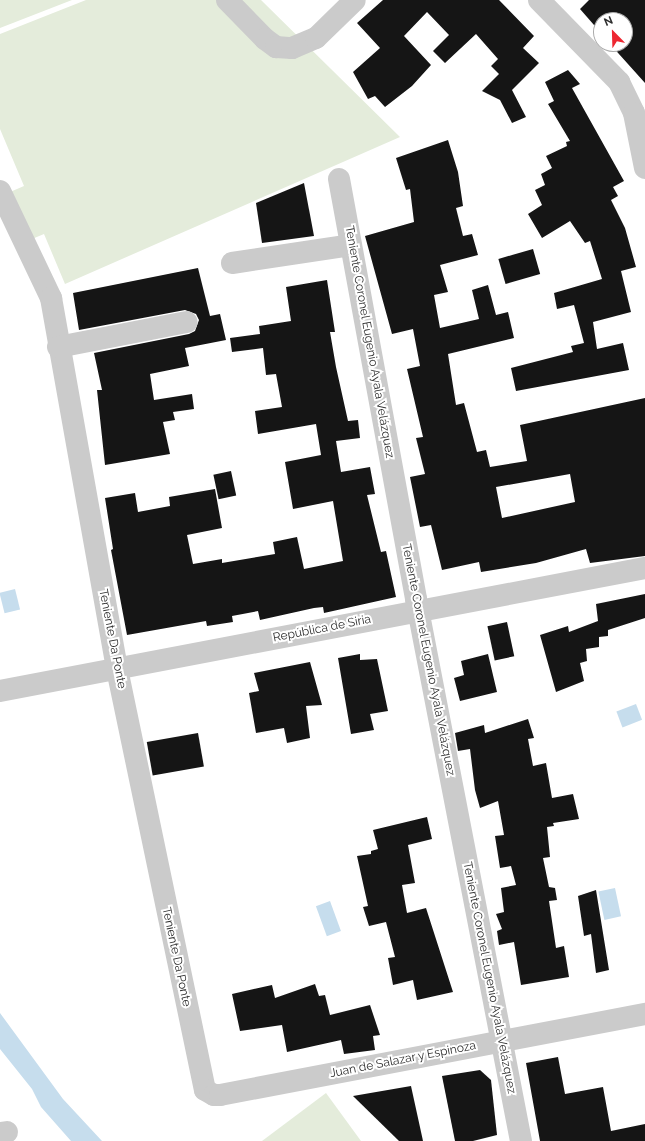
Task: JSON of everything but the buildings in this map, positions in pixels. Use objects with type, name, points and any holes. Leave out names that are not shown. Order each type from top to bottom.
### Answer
[{"type":"street","points":[[227,0],[276,47],[292,48],[316,38],[355,0]]},
{"type":"street","points":[[539,0],[619,82],[634,113],[645,168]]},
{"type":"street","name":"Teniente Coronel Eugenio Ayala Velázquez","points":[[339,179],[418,611],[521,1141]]},
{"type":"street","name":"Teniente Da Ponte","points":[[0,191],[47,286],[117,669],[202,1085],[210,1102]]},
{"type":"street","points":[[232,263],[351,245]]},
{"type":"street","points":[[58,347],[187,322]]},
{"type":"street","name":"República de Siria","points":[[0,691],[645,568]]},
{"type":"street","name":"Juan de Salazar y Espinoza","points":[[210,1102],[220,1095],[645,1014]]},
{"type":"green space","points":[[0,0],[72,0],[0,28]]},
{"type":"green space","points":[[86,0],[261,0],[400,137],[65,284],[44,234],[32,239],[10,192],[24,186],[0,129],[0,34]]},
{"type":"green space","points":[[326,1093],[361,1141],[262,1141]]},
{"type":"water","points":[[15,589],[20,609],[5,613],[0,593]]},
{"type":"water","points":[[636,704],[642,720],[622,727],[616,712]]},
{"type":"water","points":[[615,888],[621,916],[604,920],[598,892]]},
{"type":"water","points":[[330,901],[341,931],[327,936],[316,906]]},
{"type":"water","points":[[0,1013],[63,1099],[102,1141],[71,1141],[41,1107],[32,1089],[0,1049]]}]
